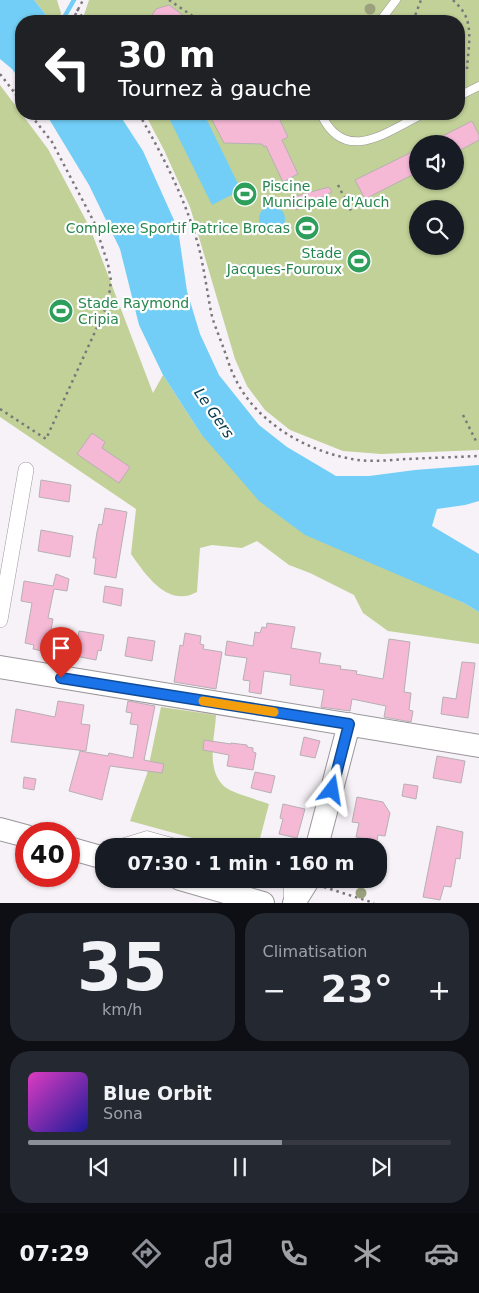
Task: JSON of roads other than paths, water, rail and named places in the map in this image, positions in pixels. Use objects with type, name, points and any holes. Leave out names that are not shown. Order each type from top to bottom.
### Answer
[{"type":"street","points":[[0,620],[26,470]]},
{"type":"street","points":[[0,668],[479,746]]},
{"type":"street","points":[[319,838],[349,724]]},
{"type":"street","points":[[0,829],[15,833]]},
{"type":"street","points":[[211,888],[263,903]]},
{"type":"street","points":[[294,903],[303,888]]},
{"type":"lane","points":[[385,15],[396,0]]},
{"type":"lane","points":[[465,93],[479,86]]},
{"type":"lane","points":[[325,120],[332,131],[347,141],[353,142],[376,137],[411,120]]},
{"type":"lane","points":[[137,838],[147,835],[158,838]]},
{"type":"lane","points":[[288,888],[288,903]]},
{"type":"water","points":[[0,0],[34,0],[46,15],[15,15],[15,73],[0,59]]},
{"type":"water","name":"Le Gers","points":[[50,120],[123,120],[143,151],[178,229],[187,291],[200,334],[219,375],[259,425],[287,447],[336,476],[369,476],[479,465],[479,501],[437,509],[432,526],[479,554],[479,612],[464,603],[305,535],[259,501],[201,434],[163,375],[139,325],[120,249],[89,185]]},
{"type":"water","points":[[170,120],[207,120],[241,190],[212,205]]},
{"type":"water","points":[[272,206],[281,210],[285,219],[281,228],[272,232],[263,228],[259,219],[263,210]]},
{"type":"waterway","points":[[65,15],[74,0]]},
{"type":"place","name":"Piscine Municipale d'Auch","points":[[245,194]]},
{"type":"place","name":"Complexe Sportif Patrice Brocas","points":[[307,228]]},
{"type":"place","name":"Stade Jacques-Fouroux","points":[[359,261]]},
{"type":"place","name":"Stade Raymond Cripia","points":[[61,311]]}]
